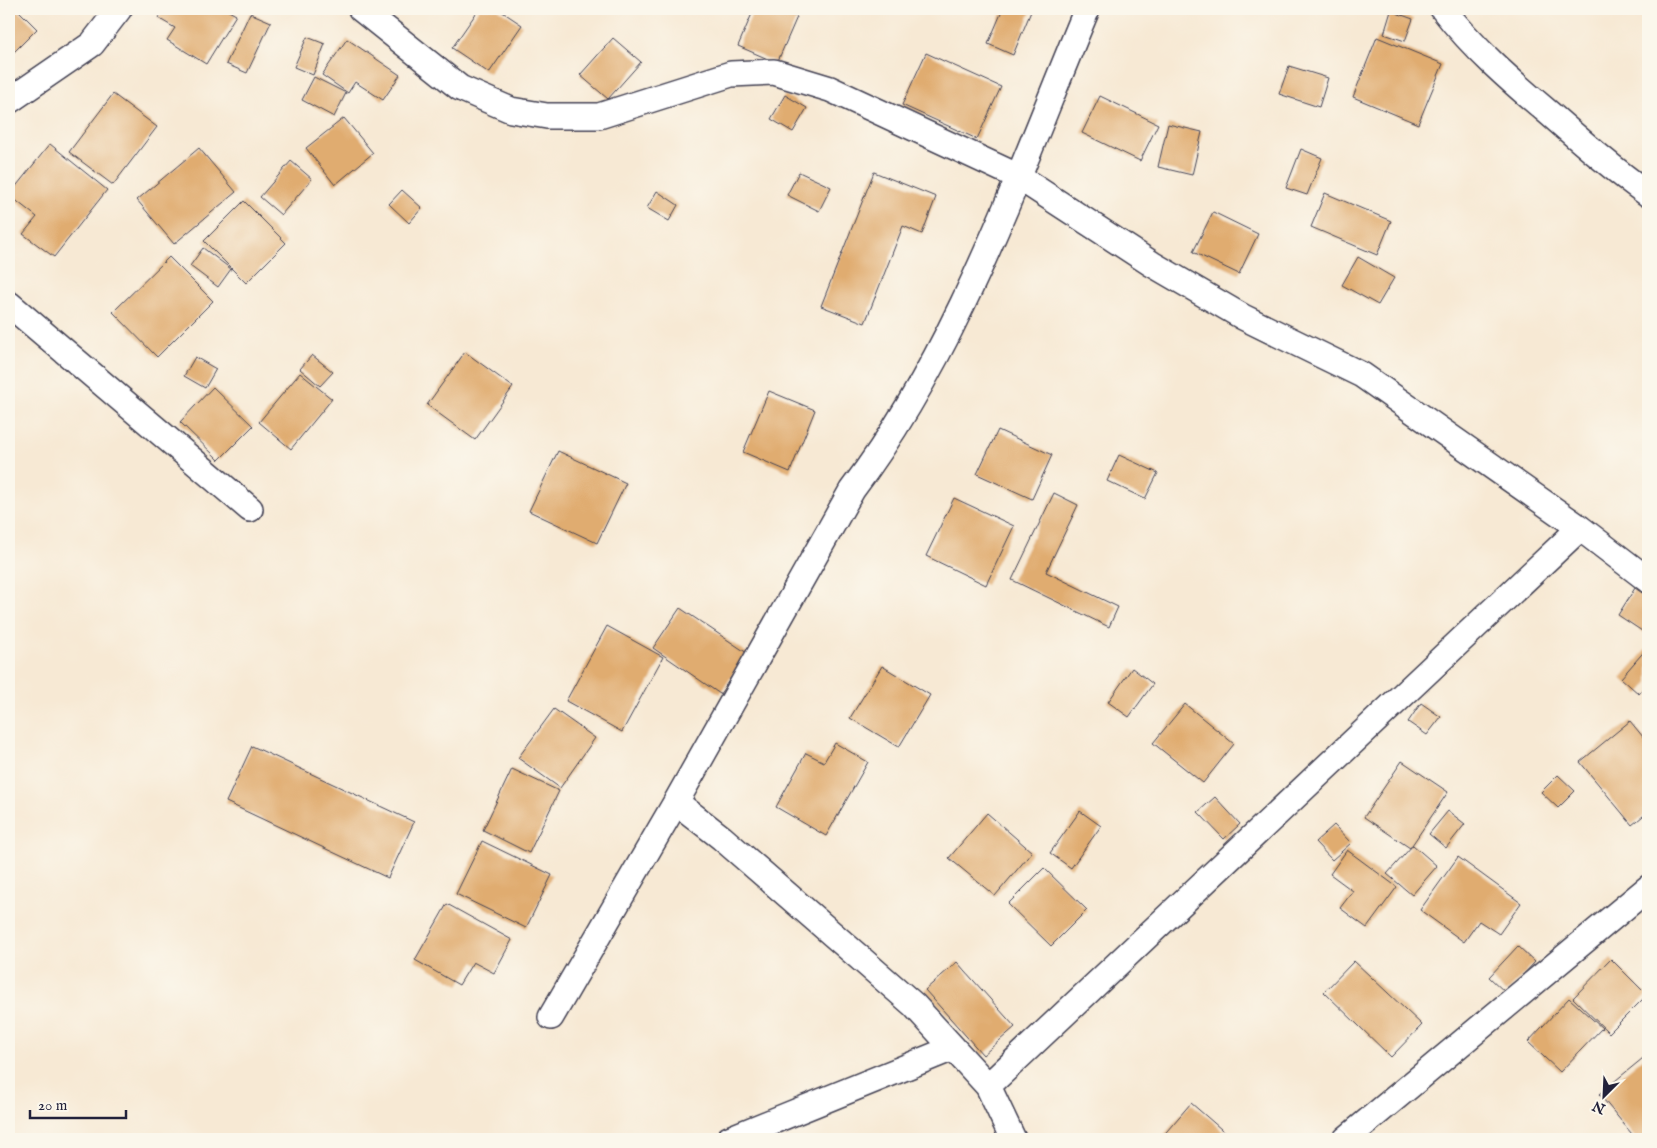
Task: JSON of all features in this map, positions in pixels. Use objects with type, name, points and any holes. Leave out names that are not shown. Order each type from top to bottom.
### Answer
[{"type":"street","points":[[12,93],[92,44],[119,9]]},
{"type":"street","points":[[361,9],[460,88],[511,110],[547,116],[599,116],[731,74],[774,72],[830,88],[1017,176],[1152,264],[1234,312],[1362,375],[1580,528],[1648,580]]},
{"type":"street","points":[[551,1017],[676,802],[852,490],[882,450],[940,349],[1017,176],[1087,9]]},
{"type":"street","points":[[1443,9],[1462,34],[1515,84],[1615,170],[1648,194]]},
{"type":"street","points":[[9,304],[250,509]]},
{"type":"street","points":[[988,1086],[1580,528]]},
{"type":"street","points":[[676,802],[722,838],[914,1006],[988,1086],[1012,1139]]},
{"type":"street","points":[[1346,1139],[1648,888]]},
{"type":"street","points":[[729,1139],[953,1048]]},
{"type":"building","points":[[9,9],[17,9],[37,29],[10,56]]},
{"type":"building","points":[[164,9],[225,9],[236,15],[206,64],[167,40],[175,28],[158,18]]},
{"type":"building","points":[[479,9],[498,9],[522,25],[489,73],[452,48]]},
{"type":"building","points":[[754,9],[778,9],[797,17],[777,63],[738,46]]},
{"type":"building","points":[[1003,9],[1032,9],[1013,55],[988,44]]},
{"type":"building","points":[[1391,11],[1413,19],[1405,41],[1384,34]]},
{"type":"building","points":[[250,13],[271,22],[247,73],[226,64]]},
{"type":"building","points":[[307,37],[325,44],[313,75],[294,67]]},
{"type":"building","points":[[1377,37],[1443,64],[1418,124],[1353,97]]},
{"type":"building","points":[[613,38],[641,62],[608,99],[580,75]]},
{"type":"building","points":[[347,39],[400,75],[383,100],[355,82],[348,93],[322,75]]},
{"type":"building","points":[[926,53],[1001,87],[977,139],[902,105]]},
{"type":"building","points":[[1289,66],[1328,78],[1319,107],[1279,94]]},
{"type":"building","points":[[314,77],[346,93],[334,117],[302,100]]},
{"type":"building","points":[[113,94],[157,127],[113,185],[69,152]]},
{"type":"building","points":[[785,95],[807,108],[793,132],[771,119]]},
{"type":"building","points":[[1100,96],[1158,124],[1140,161],[1082,133]]},
{"type":"building","points":[[344,118],[373,153],[335,185],[306,148]]},
{"type":"building","points":[[1168,124],[1202,132],[1192,175],[1158,167]]},
{"type":"building","points":[[50,144],[107,190],[54,257],[23,234],[37,217],[9,195]]},
{"type":"building","points":[[199,148],[236,192],[174,244],[137,200]]},
{"type":"building","points":[[1301,149],[1322,158],[1307,195],[1286,188]]},
{"type":"building","points":[[291,161],[312,179],[281,215],[260,197]]},
{"type":"building","points":[[799,172],[831,187],[819,211],[787,195]]},
{"type":"building","points":[[874,172],[936,197],[922,234],[903,226],[865,323],[821,306]]},
{"type":"building","points":[[402,190],[422,208],[409,223],[389,204]]},
{"type":"building","points":[[657,191],[678,205],[669,221],[647,208]]},
{"type":"building","points":[[1325,193],[1391,221],[1377,255],[1311,227]]},
{"type":"building","points":[[244,201],[286,243],[246,283],[204,241]]},
{"type":"building","points":[[1213,212],[1258,234],[1239,274],[1193,252]]},
{"type":"building","points":[[203,248],[231,269],[218,287],[190,266]]},
{"type":"building","points":[[169,257],[213,301],[157,357],[113,312]]},
{"type":"building","points":[[1358,257],[1394,278],[1378,305],[1342,285]]},
{"type":"building","points":[[465,352],[513,387],[475,440],[427,405]]},
{"type":"building","points":[[312,355],[333,372],[320,386],[300,369]]},
{"type":"building","points":[[195,357],[216,369],[205,388],[184,376]]},
{"type":"building","points":[[300,373],[332,399],[291,449],[259,422]]},
{"type":"building","points":[[213,387],[253,426],[219,460],[180,422]]},
{"type":"building","points":[[769,391],[815,410],[790,472],[743,452]]},
{"type":"building","points":[[998,430],[1052,455],[1032,499],[977,474]]},
{"type":"building","points":[[558,451],[626,483],[597,543],[529,511]]},
{"type":"building","points":[[1119,455],[1158,473],[1145,499],[1107,481]]},
{"type":"building","points":[[1054,493],[1078,505],[1046,572],[1118,607],[1109,627],[1012,580]]},
{"type":"building","points":[[954,498],[1014,526],[986,585],[926,556]]},
{"type":"building","points":[[1635,588],[1648,597],[1648,635],[1618,615]]},
{"type":"building","points":[[680,608],[747,653],[720,694],[653,648]]},
{"type":"building","points":[[607,626],[663,657],[622,732],[566,701]]},
{"type":"building","points":[[1648,647],[1648,684],[1639,694],[1621,678]]},
{"type":"building","points":[[882,666],[930,695],[899,747],[850,718]]},
{"type":"building","points":[[1132,668],[1153,684],[1129,717],[1108,702]]},
{"type":"building","points":[[1421,703],[1441,717],[1427,735],[1408,722]]},
{"type":"building","points":[[1185,704],[1234,744],[1203,783],[1153,743]]},
{"type":"building","points":[[554,709],[595,738],[560,788],[518,758]]},
{"type":"building","points":[[1630,721],[1648,743],[1648,812],[1632,825],[1580,762]]},
{"type":"building","points":[[835,743],[868,762],[826,836],[776,807],[806,753],[824,762]]},
{"type":"building","points":[[252,746],[414,822],[388,878],[226,802]]},
{"type":"building","points":[[1402,761],[1448,792],[1410,848],[1364,817]]},
{"type":"building","points":[[512,769],[559,791],[529,853],[483,830]]},
{"type":"building","points":[[1558,775],[1575,791],[1558,808],[1541,792]]},
{"type":"building","points":[[1215,797],[1240,824],[1224,839],[1198,812]]},
{"type":"building","points":[[1080,811],[1101,826],[1071,868],[1050,853]]},
{"type":"building","points":[[1448,811],[1465,824],[1446,848],[1429,834]]},
{"type":"building","points":[[987,813],[1032,852],[995,896],[949,858]]},
{"type":"building","points":[[1334,825],[1351,843],[1332,860],[1315,842]]},
{"type":"building","points":[[482,841],[552,875],[526,928],[456,894]]},
{"type":"building","points":[[1413,845],[1437,866],[1412,895],[1387,874]]},
{"type":"building","points":[[1347,850],[1397,887],[1367,928],[1340,908],[1353,891],[1330,874]]},
{"type":"building","points":[[1458,857],[1521,903],[1499,934],[1479,921],[1464,942],[1420,910]]},
{"type":"building","points":[[1044,868],[1087,910],[1051,946],[1008,904]]},
{"type":"building","points":[[447,904],[512,940],[494,973],[473,962],[459,985],[415,960]]},
{"type":"building","points":[[1518,946],[1535,962],[1506,993],[1489,977]]},
{"type":"building","points":[[1611,959],[1647,995],[1609,1033],[1573,998]]},
{"type":"building","points":[[1354,961],[1422,1025],[1391,1057],[1324,992]]},
{"type":"building","points":[[957,962],[1015,1027],[983,1055],[925,990]]},
{"type":"building","points":[[1569,998],[1602,1028],[1560,1072],[1528,1042]]},
{"type":"building","points":[[1648,1054],[1648,1139],[1636,1139],[1599,1094]]},
{"type":"building","points":[[1191,1103],[1229,1136],[1226,1139],[1161,1138]]}]
